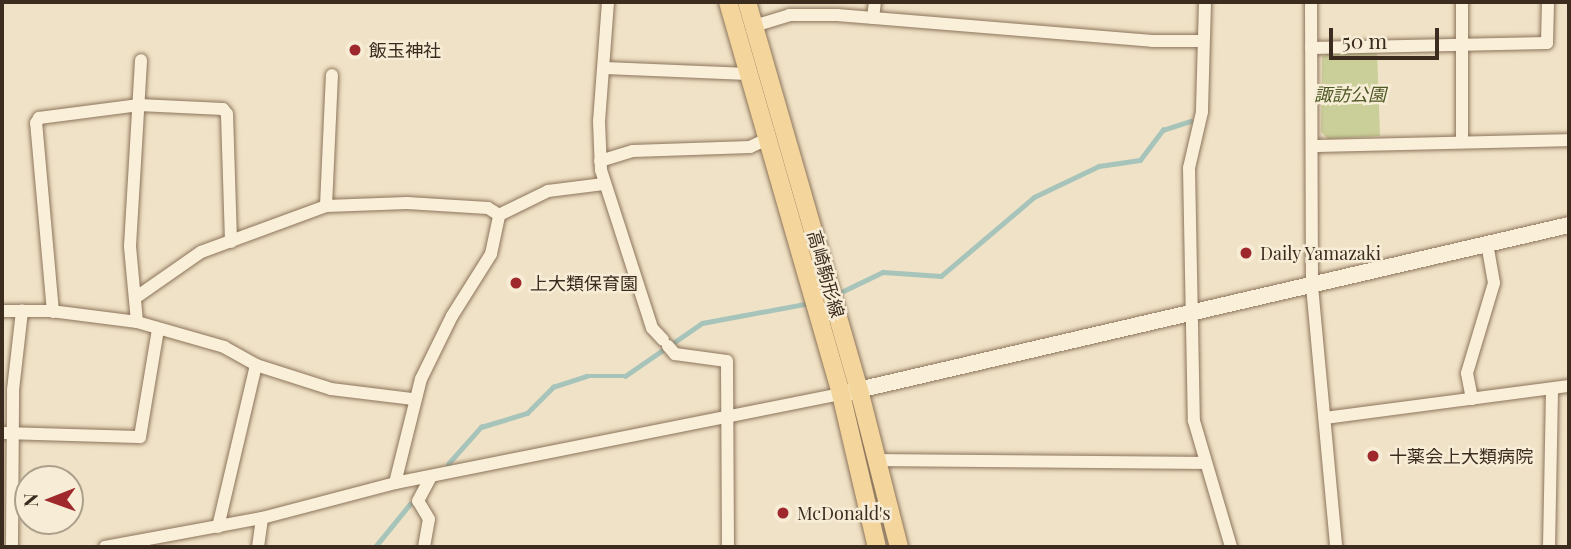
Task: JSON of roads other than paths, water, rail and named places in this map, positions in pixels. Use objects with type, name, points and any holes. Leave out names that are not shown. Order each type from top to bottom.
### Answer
[{"type":"main road","name":"高崎駒形線","points":[[728,2],[841,394],[877,547]]},
{"type":"main road","name":"高崎駒形線","points":[[747,2],[859,390],[899,547]]},
{"type":"street","points":[[608,2],[600,162],[604,184],[652,328],[676,354],[727,361],[729,547]]},
{"type":"street","points":[[789,15],[793,2]]},
{"type":"street","points":[[873,18],[875,2]]},
{"type":"street","points":[[1205,2],[1202,112],[1189,168],[1194,421],[1204,463],[1231,547]]},
{"type":"street","points":[[1311,2],[1312,286],[1336,547]]},
{"type":"street","points":[[1462,2],[1462,141]]},
{"type":"street","points":[[1311,48],[1463,42],[1547,43],[1548,2]]},
{"type":"street","points":[[754,26],[789,15],[873,18],[1152,41],[1202,41]]},
{"type":"street","points":[[137,323],[130,246],[141,60]]},
{"type":"street","points":[[605,68],[748,74]]},
{"type":"street","points":[[326,206],[332,75]]},
{"type":"street","points":[[53,312],[36,122],[40,118],[139,105],[223,109],[227,114],[231,242]]},
{"type":"street","points":[[600,162],[633,151],[750,147],[767,139]]},
{"type":"street","points":[[1312,146],[1569,140]]},
{"type":"street","points":[[499,215],[548,191],[604,184]]},
{"type":"street","points":[[135,298],[201,252],[326,206],[420,204],[488,208],[499,215]]},
{"type":"street","points":[[395,483],[414,399],[452,316],[491,254],[499,215]]},
{"type":"street","points":[[105,547],[261,518],[395,483],[729,419],[1569,225]]},
{"type":"street","points":[[1472,399],[1467,373],[1494,283],[1487,244]]},
{"type":"street","points":[[2,311],[53,312],[137,323],[224,347],[256,365],[331,389],[414,399]]},
{"type":"street","points":[[12,547],[6,432],[22,311]]},
{"type":"street","points":[[6,432],[139,438],[158,330]]},
{"type":"street","points":[[218,527],[256,365]]},
{"type":"street","points":[[1325,418],[1569,386]]},
{"type":"street","points":[[1549,547],[1552,389]]},
{"type":"street","points":[[877,460],[1204,463]]},
{"type":"street","points":[[424,547],[429,519],[418,501],[430,478]]},
{"type":"street","points":[[258,547],[261,518]]},
{"type":"waterway","points":[[835,295],[883,272],[941,276],[1034,197],[1099,166],[1140,160],[1163,130],[1191,121]]},
{"type":"waterway","points":[[448,464],[481,427],[527,413],[553,387],[587,376],[625,376],[702,323],[810,303]]},
{"type":"waterway","points":[[375,547],[410,504]]},
{"type":"place","name":"飯玉神社","points":[[355,50]]},
{"type":"place","name":"Daily Yamazaki","points":[[1246,253]]},
{"type":"place","name":"上大類保育園","points":[[516,283]]},
{"type":"place","name":"十薬会上大類病院","points":[[1373,456]]},
{"type":"place","name":"McDonald's","points":[[783,513]]},
{"type":"park label","name":"諏訪公園","points":[[1350,94]]}]
